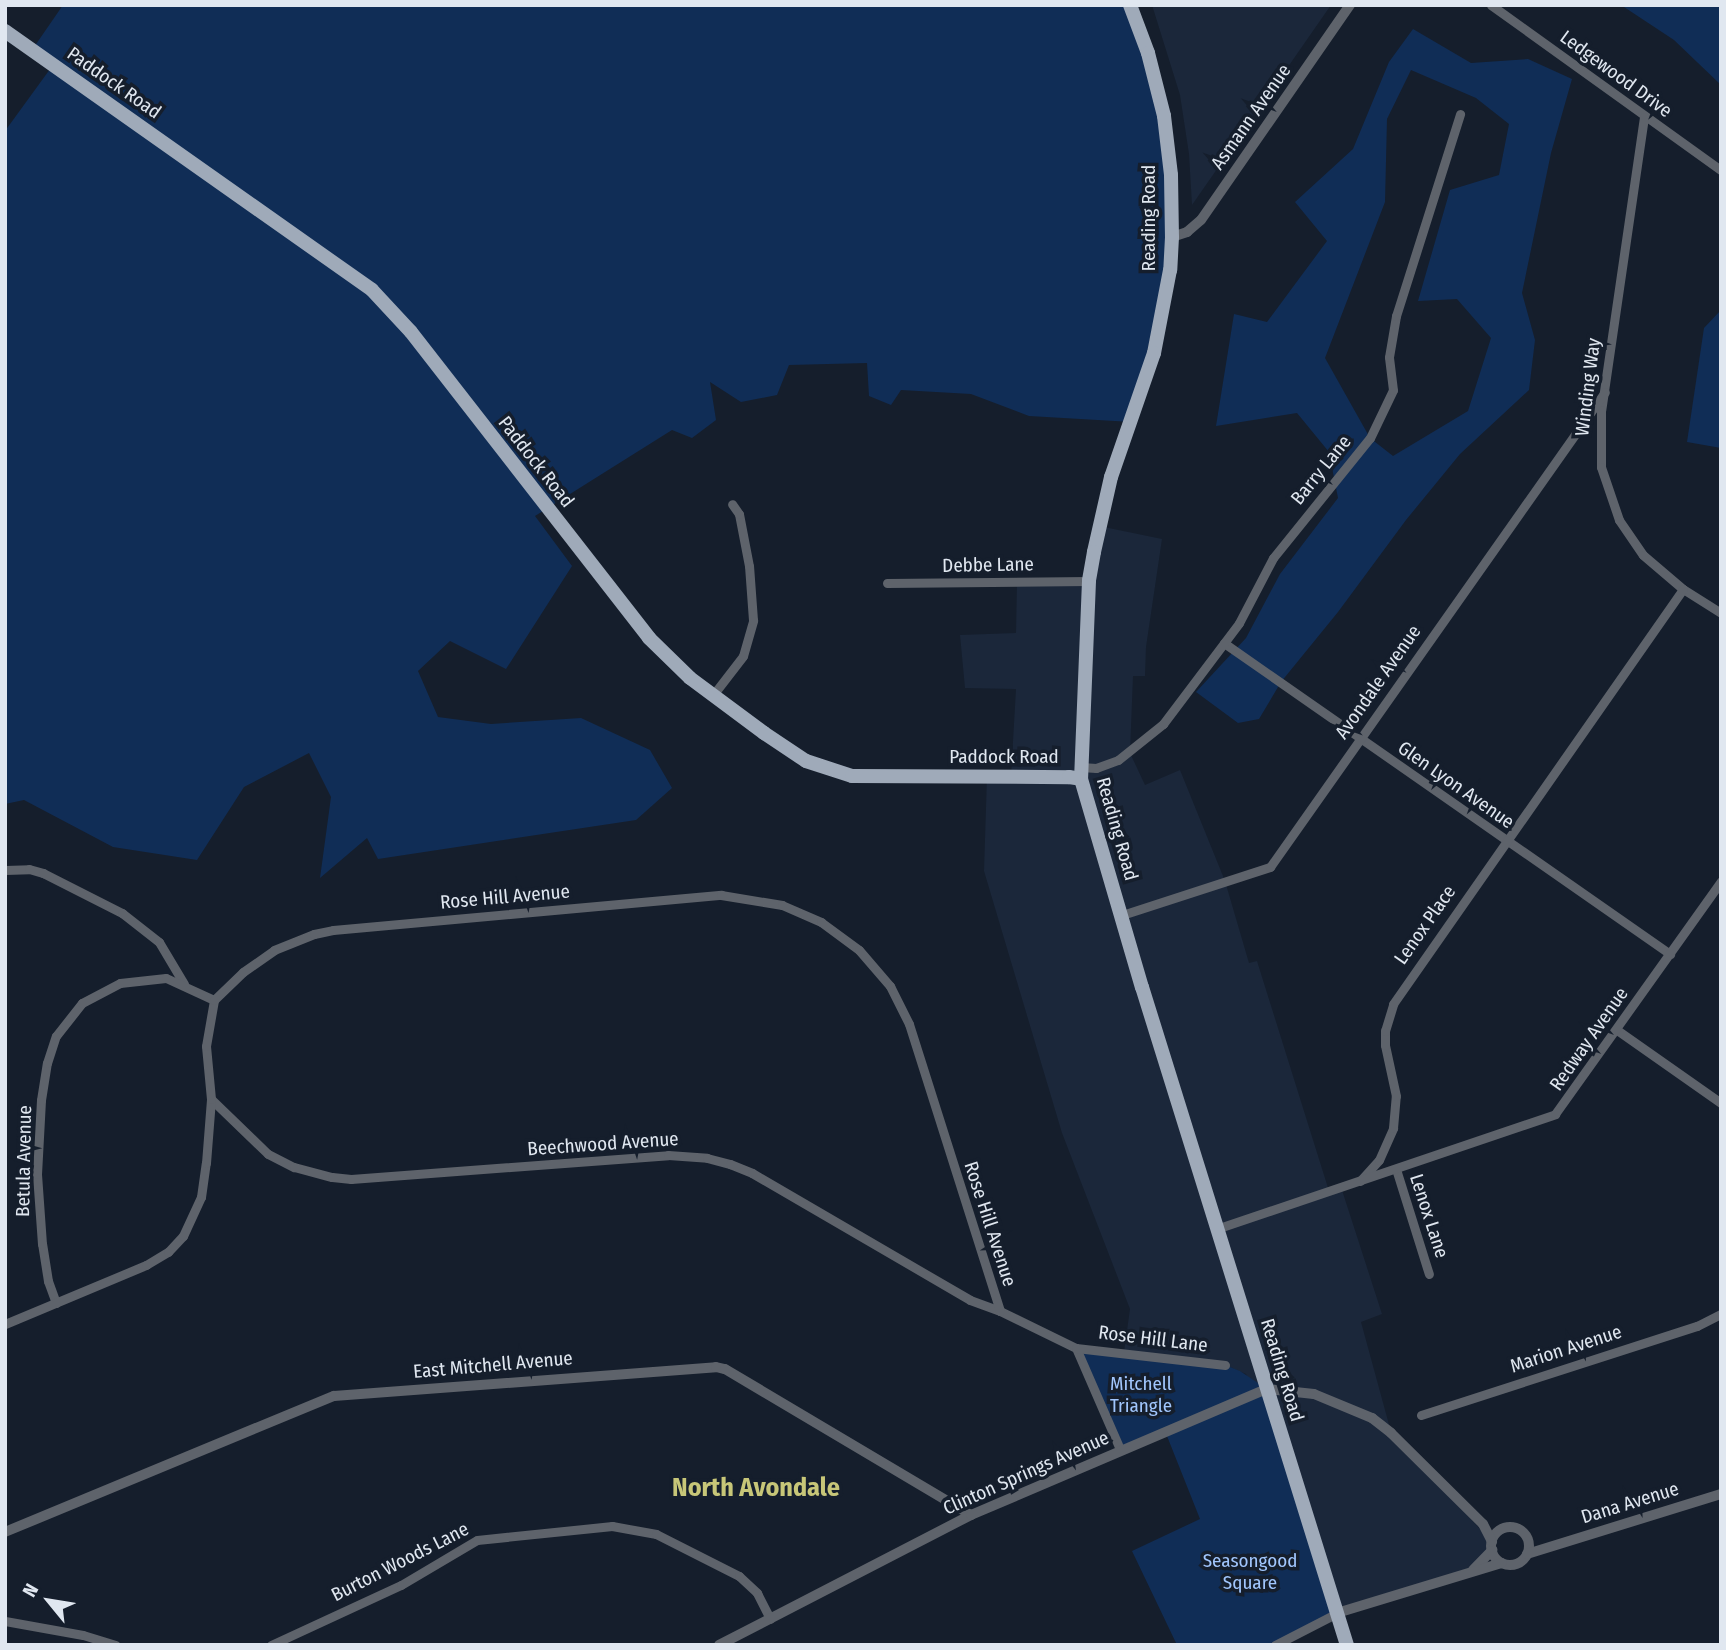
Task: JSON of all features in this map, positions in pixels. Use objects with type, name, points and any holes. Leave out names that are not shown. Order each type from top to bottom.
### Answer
[{"type":"main road","name":"Reading Road","points":[[1130,5],[1147,53],[1164,116],[1171,175],[1170,270],[1154,353],[1111,477],[1089,581],[1081,773],[1142,987],[1347,1645]]},
{"type":"main road","name":"Paddock Road","points":[[7,35],[372,290],[411,332],[649,638],[712,695],[806,761],[839,773],[1081,773]]},
{"type":"street","name":"Asmann Avenue","points":[[1172,237],[1187,232],[1201,220],[1350,5]]},
{"type":"street","name":"Ledgewood Drive","points":[[1491,5],[1721,170]]},
{"type":"street","name":"Barry Lane","points":[[1081,773],[1130,753],[1149,738],[1175,710],[1249,608],[1273,558],[1370,438],[1393,390],[1389,357],[1396,316],[1460,114]]},
{"type":"street","name":"Winding Way","points":[[1644,117],[1599,448],[1611,503],[1643,555],[1683,589],[1721,613]]},
{"type":"street","name":"Avondale Avenue","points":[[1122,915],[1270,867],[1605,392]]},
{"type":"street","points":[[712,695],[743,656],[753,620],[749,566],[739,514],[732,504]]},
{"type":"street","name":"Debbe Lane","points":[[887,583],[1089,581]]},
{"type":"street","name":"Lenox Place","points":[[1360,1181],[1379,1160],[1393,1128],[1396,1096],[1385,1045],[1385,1031],[1393,1003],[1683,589]]},
{"type":"street","name":"Glen Lyon Avenue","points":[[1224,643],[1670,954]]},
{"type":"street","points":[[5,870],[29,869],[43,873],[122,913],[159,942],[184,984]]},
{"type":"street","name":"Redway Avenue","points":[[1360,1181],[1555,1114],[1721,881]]},
{"type":"street","name":"Rose Hill Avenue","points":[[214,1000],[243,972],[274,950],[314,934],[333,930],[722,895],[747,897],[800,912],[821,922],[859,950],[876,967],[899,1002],[1000,1311]]},
{"type":"street","name":"Betula Avenue","points":[[56,1303],[48,1281],[42,1244],[37,1174],[41,1100],[50,1049],[72,1013],[106,988],[137,979],[158,978],[184,984],[214,1000]]},
{"type":"street","points":[[5,1324],[146,1265],[177,1244],[201,1197],[211,1099],[205,1053],[214,1000]]},
{"type":"street","points":[[1617,1030],[1721,1103]]},
{"type":"street","name":"Beechwood Avenue","points":[[211,1099],[268,1154],[294,1167],[332,1177],[351,1179],[667,1155],[711,1159],[752,1173],[970,1300],[1000,1311],[1076,1348]]},
{"type":"street","name":"Lenox Lane","points":[[1396,1169],[1429,1274]]},
{"type":"street","points":[[1219,1228],[1360,1181]]},
{"type":"street","name":"Marion Avenue","points":[[1421,1415],[1697,1326],[1721,1314]]},
{"type":"street","points":[[1076,1348],[1120,1450]]},
{"type":"street","name":"Rose Hill Lane","points":[[1076,1348],[1225,1365]]},
{"type":"street","name":"East Mitchell Avenue","points":[[5,1532],[334,1396],[716,1367],[725,1369],[971,1514]]},
{"type":"street","name":"Clinton Springs Avenue","points":[[719,1645],[971,1514],[1267,1389],[1314,1394],[1372,1418],[1391,1433],[1483,1524],[1492,1546]]},
{"type":"street","name":"Dana Avenue","points":[[1527,1554],[1721,1494]]},
{"type":"street","name":"Clinton Springs Avenue","points":[[1483,1524],[1502,1530]]},
{"type":"street","name":"Burton Woods Lane","points":[[271,1645],[401,1585],[477,1540],[612,1526],[656,1534],[739,1576],[757,1593],[770,1619]]},
{"type":"street","points":[[1473,1570],[1502,1530],[1513,1528],[1527,1538],[1550,1546]]},
{"type":"street","points":[[1275,1645],[1338,1613],[1473,1570],[1502,1563],[1514,1565],[1527,1554],[1527,1538]]},
{"type":"street","points":[[1492,1546],[1502,1563]]},
{"type":"street","points":[[5,1621],[83,1635],[116,1645]]},
{"type":"shaded area","points":[[1152,5],[1331,5],[1192,205],[1189,154],[1180,95]]},
{"type":"shaded area","points":[[1099,526],[1162,539],[1146,647],[1145,676],[1133,676],[1130,753],[1145,785],[1180,770],[1225,881],[1249,963],[1257,961],[1329,1191],[1341,1187],[1382,1314],[1361,1322],[1391,1432],[1492,1542],[1473,1570],[1337,1613],[1246,1374],[1225,1365],[1124,1352],[1130,1309],[1062,1133],[984,871],[987,776],[1011,776],[1016,689],[965,688],[960,635],[1016,633],[1017,582],[1089,581]]},
{"type":"green space","points":[[63,5],[1130,5],[1155,77],[1172,237],[1132,422],[1029,416],[971,394],[901,390],[891,405],[869,396],[867,363],[789,365],[777,395],[741,402],[710,382],[716,420],[692,438],[672,430],[535,516],[572,566],[506,669],[450,641],[418,671],[438,717],[491,724],[581,718],[650,750],[672,788],[636,820],[378,859],[367,838],[320,878],[331,797],[309,753],[244,787],[197,860],[113,847],[24,800],[5,804],[5,131],[53,65],[32,50]]},
{"type":"green space","points":[[1621,5],[1721,5],[1721,85],[1674,40]]},
{"type":"green space","points":[[1413,29],[1471,63],[1528,59],[1572,79],[1551,153],[1522,293],[1535,340],[1529,390],[1460,454],[1281,682],[1259,719],[1238,723],[1196,692],[1246,638],[1280,574],[1338,498],[1329,452],[1297,413],[1216,426],[1234,314],[1267,322],[1327,241],[1295,202],[1353,149],[1389,62]],"holes":[[[1411,70],[1476,98],[1509,124],[1499,175],[1450,190],[1418,301],[1457,299],[1491,338],[1468,411],[1393,456],[1370,438],[1325,358],[1385,202],[1387,119]]]},
{"type":"green space","points":[[1721,310],[1721,448],[1687,442],[1704,328]]},
{"type":"green space","name":"Seasongood Square","points":[[1076,1348],[1225,1365],[1240,1371],[1267,1389],[1337,1613],[1275,1645],[1177,1645],[1132,1551],[1200,1519],[1165,1431],[1120,1449]]},
{"type":"district","name":"North Avondale","points":[[756,1488]]},
{"type":"park label","name":"Mitchell Triangle","points":[[1141,1395]]}]
